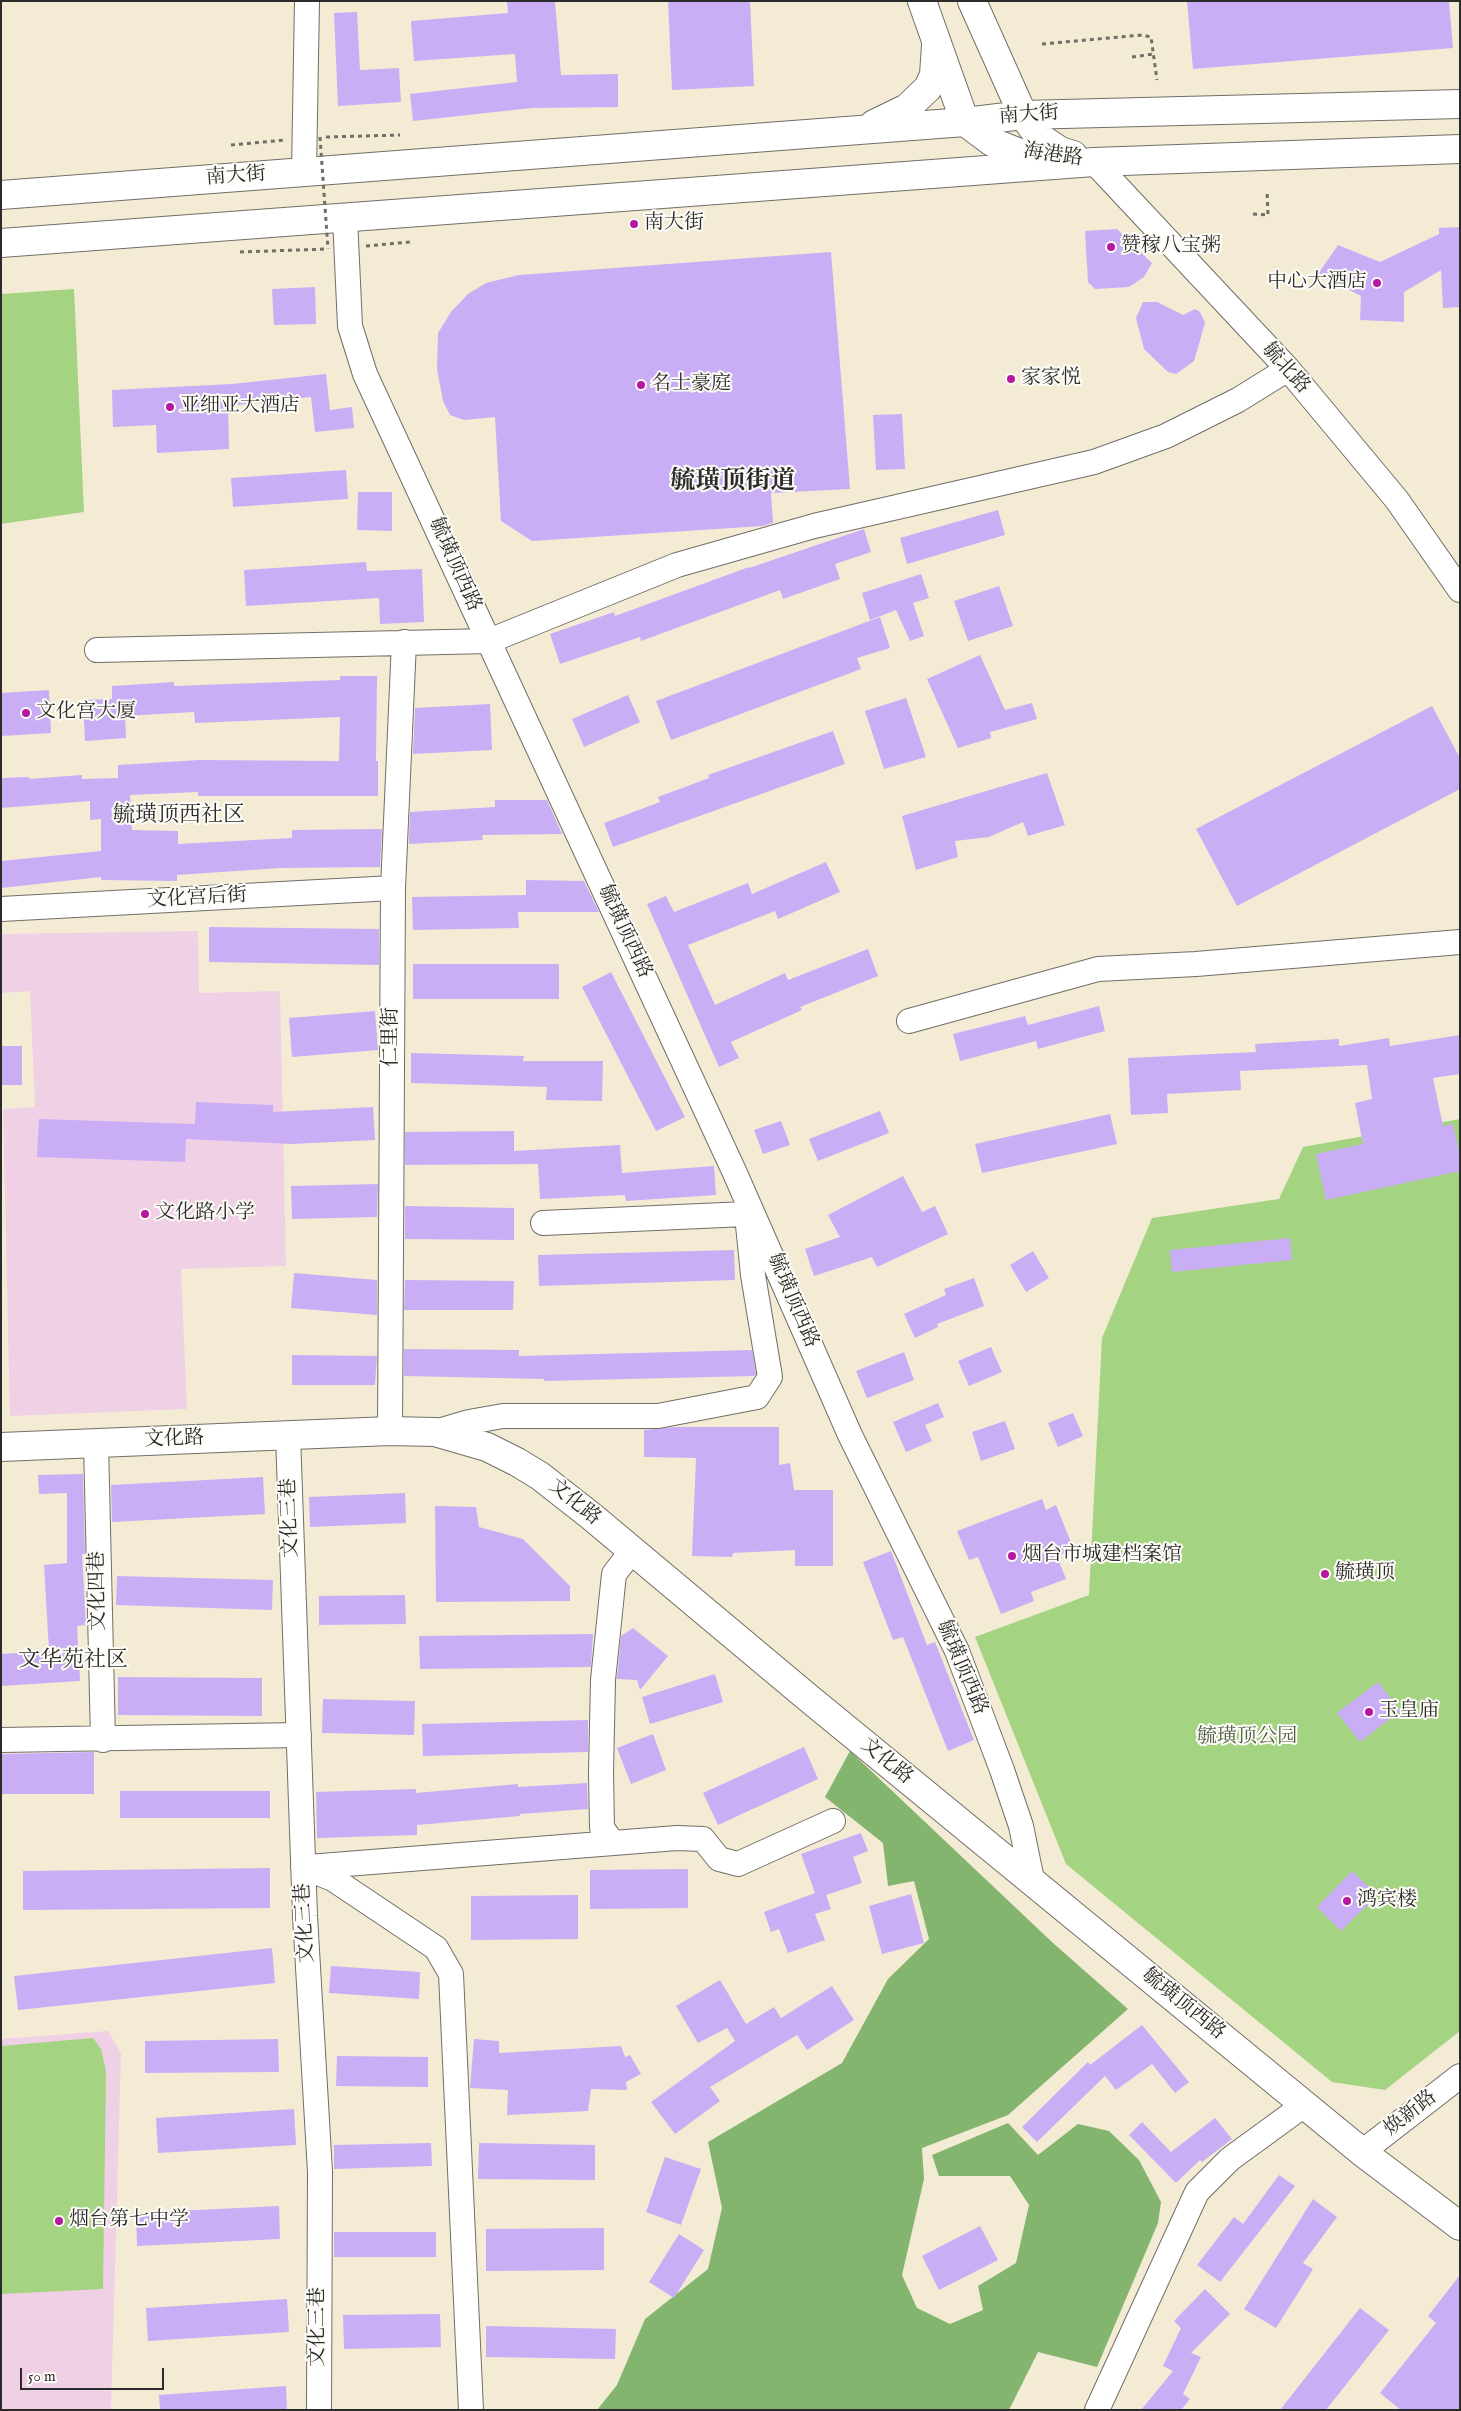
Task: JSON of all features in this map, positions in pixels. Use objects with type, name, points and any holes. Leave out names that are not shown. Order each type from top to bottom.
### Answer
[{"type":"main road","points":[[922,1],[965,122]]},
{"type":"main road","name":"海港路","points":[[972,1],[1023,115],[1039,137],[1060,151],[1094,162]]},
{"type":"main road","points":[[859,130],[907,108],[928,88],[934,75],[936,61],[935,39]]},
{"type":"main road","name":"南大街","points":[[1,195],[965,122],[1023,115],[1460,104]]},
{"type":"main road","name":"海港路","points":[[965,122],[992,142],[1027,156],[1094,162]]},
{"type":"main road","points":[[1,243],[1094,162],[1460,149]]},
{"type":"main road","name":"文化路","points":[[1,1447],[390,1431],[435,1432],[487,1447],[533,1472],[632,1551],[1032,1880]]},
{"type":"main road","name":"毓璜顶西路","points":[[1032,1880],[1362,2152],[1460,2226]]},
{"type":"street","points":[[304,172],[307,1]]},
{"type":"street","name":"毓北路","points":[[1094,162],[1288,369],[1397,500],[1460,590]]},
{"type":"street","name":"毓璜顶西路","points":[[345,218],[350,326],[363,366],[734,1171],[850,1435],[957,1650],[1005,1779],[1020,1826],[1032,1880]]},
{"type":"street","points":[[97,650],[489,641],[677,565],[814,526],[1094,462],[1166,436],[1238,400],[1288,369]]},
{"type":"street","name":"仁里街","points":[[390,1431],[392,888],[404,642]]},
{"type":"street","name":"文化宫后街","points":[[1,909],[392,888]]},
{"type":"street","points":[[909,1021],[1098,969],[1196,964],[1460,942]]},
{"type":"street","points":[[435,1432],[469,1422],[503,1416],[658,1416],[757,1397],[770,1377],[753,1275],[746,1214],[734,1171]]},
{"type":"street","points":[[543,1223],[746,1214]]},
{"type":"street","name":"文化三巷","points":[[288,1435],[303,1867],[320,2172],[319,2410]]},
{"type":"street","name":"文化四巷","points":[[96,1443],[103,1740]]},
{"type":"street","points":[[613,1843],[602,1828],[603,1680],[614,1574],[632,1551]]},
{"type":"street","points":[[1,1740],[103,1740],[299,1735]]},
{"type":"street","points":[[303,1867],[677,1838],[703,1839],[719,1859],[738,1864],[833,1820]]},
{"type":"street","points":[[303,1867],[333,1879],[436,1948],[450,1974],[470,2410]]},
{"type":"street","name":"焕新路","points":[[1362,2152],[1460,2076]]},
{"type":"street","points":[[1097,2410],[1197,2192],[1230,2159],[1304,2105]]},
{"type":"path","points":[[1042,44],[1142,35],[1151,37],[1157,80]]},
{"type":"path","points":[[1132,57],[1154,54]]},
{"type":"path","points":[[320,137],[328,249]]},
{"type":"path","points":[[1253,214],[1268,215],[1267,190]]},
{"type":"shaded area","name":"文化路小学","points":[[198,931],[199,993],[280,991],[286,1266],[181,1269],[187,1409],[10,1416],[3,1109],[35,1107],[30,991],[1,993],[1,934]]},
{"type":"shaded area","name":"烟台第七中学","points":[[108,2031],[121,2053],[111,2409],[1,2410],[1,2039]]},
{"type":"green space","points":[[74,289],[84,512],[1,524],[1,294]]},
{"type":"green space","name":"毓璜顶公园","points":[[1460,1119],[1460,2031],[1385,2090],[1332,2082],[1066,1864],[975,1637],[1089,1595],[1102,1338],[1152,1218],[1279,1199],[1303,1147]]},
{"type":"green space","points":[[850,1751],[1053,1943],[1128,2009],[1008,2115],[922,2148],[924,2179],[902,2275],[917,2308],[950,2324],[983,2310],[978,2286],[1016,2263],[1029,2205],[1010,2176],[939,2176],[932,2155],[1008,2123],[1038,2155],[1078,2124],[1109,2131],[1139,2160],[1161,2202],[1158,2223],[1097,2367],[1038,2352],[1009,2410],[597,2410],[617,2385],[645,2319],[708,2269],[722,2208],[708,2142],[842,2063],[888,1979],[929,1939],[914,1881],[888,1886],[883,1843],[825,1797]]},
{"type":"green space","points":[[93,2038],[101,2049],[106,2071],[103,2289],[1,2294],[1,2046]]},
{"type":"building","points":[[507,1],[555,1],[561,75],[618,74],[618,107],[532,108],[413,121],[410,94],[517,82],[515,54],[414,61],[411,21],[508,13]]},
{"type":"building","points":[[668,1],[750,1],[754,86],[672,90]]},
{"type":"building","points":[[1187,1],[1449,1],[1453,48],[1193,69]]},
{"type":"building","points":[[357,12],[360,70],[399,68],[401,102],[338,106],[334,13]]},
{"type":"building","name":"中心大酒店","points":[[1460,227],[1460,307],[1443,308],[1441,270],[1404,292],[1404,322],[1360,320],[1361,296],[1318,274],[1338,245],[1380,262],[1439,234],[1439,228]]},
{"type":"building","name":"赞稼八宝粥","points":[[1117,229],[1152,263],[1144,277],[1129,287],[1095,289],[1088,282],[1085,231]]},
{"type":"building","name":"名士豪庭","points":[[831,252],[850,489],[771,493],[773,523],[762,526],[532,541],[501,521],[495,417],[464,420],[450,415],[443,401],[437,369],[438,333],[451,312],[468,294],[486,283],[519,275]]},
{"type":"building","points":[[315,287],[316,324],[274,325],[272,289]]},
{"type":"building","points":[[1143,302],[1157,302],[1183,315],[1195,309],[1200,312],[1205,323],[1194,361],[1176,374],[1168,372],[1144,349],[1136,318]]},
{"type":"building","name":"亚细亚大酒店","points":[[326,374],[330,410],[352,407],[354,428],[315,432],[311,397],[228,406],[229,449],[157,453],[156,425],[113,427],[112,390],[232,384]]},
{"type":"building","points":[[902,414],[905,469],[876,470],[873,415]]},
{"type":"building","points":[[346,470],[348,499],[233,507],[231,478]]},
{"type":"building","points":[[358,492],[392,492],[392,531],[357,530]]},
{"type":"building","points":[[998,510],[1005,535],[907,564],[900,538]]},
{"type":"building","points":[[864,529],[871,552],[835,564],[840,579],[783,599],[780,590],[641,641],[640,637],[560,664],[550,634],[614,612],[615,616],[749,567]]},
{"type":"building","points":[[366,562],[367,571],[422,569],[424,622],[380,624],[379,598],[246,606],[244,570]]},
{"type":"building","points":[[921,574],[929,598],[913,603],[924,636],[910,641],[896,610],[870,620],[862,593]]},
{"type":"building","points":[[999,586],[1013,626],[968,641],[954,601]]},
{"type":"building","points":[[880,617],[890,648],[857,658],[861,669],[671,740],[656,701]]},
{"type":"building","points":[[980,655],[1005,710],[1032,703],[1037,719],[990,732],[991,738],[958,748],[927,679]]},
{"type":"building","points":[[340,676],[377,676],[376,761],[378,761],[378,796],[198,796],[198,792],[130,795],[132,830],[178,831],[178,844],[292,838],[292,830],[382,829],[380,867],[281,868],[177,875],[177,881],[101,880],[101,877],[1,888],[1,861],[101,851],[101,819],[90,820],[90,801],[1,808],[1,778],[29,777],[29,779],[82,775],[82,779],[118,778],[118,765],[199,760],[339,761],[340,717],[195,723],[194,712],[125,716],[126,738],[85,741],[83,700],[112,699],[112,686],[174,682],[174,686],[340,680]]},
{"type":"building","name":"文化宫大厦","points":[[49,690],[51,733],[1,736],[1,693]]},
{"type":"building","points":[[628,695],[640,722],[584,747],[572,719]]},
{"type":"building","points":[[906,698],[926,757],[884,769],[865,711]]},
{"type":"building","points":[[490,704],[492,750],[413,754],[415,708]]},
{"type":"building","points":[[1432,706],[1460,758],[1460,789],[1237,906],[1196,829]]},
{"type":"building","points":[[833,731],[845,764],[613,847],[604,823],[660,802],[658,797],[709,778],[708,775]]},
{"type":"building","points":[[1047,773],[1065,825],[1028,836],[1023,822],[989,837],[955,841],[958,857],[916,870],[902,816]]},
{"type":"building","points":[[495,800],[547,800],[562,834],[482,835],[483,840],[409,844],[410,812],[495,807]]},
{"type":"building","points":[[826,862],[840,892],[778,919],[775,911],[688,945],[715,1005],[785,973],[788,980],[868,949],[878,976],[800,1007],[802,1010],[731,1042],[739,1058],[719,1067],[647,904],[666,896],[674,912],[748,883],[752,894]]},
{"type":"building","points":[[526,880],[584,881],[599,912],[518,912],[519,928],[413,930],[412,897],[526,895]]},
{"type":"building","points":[[209,927],[379,929],[379,965],[209,962]]},
{"type":"building","points":[[413,964],[559,964],[559,999],[413,999]]},
{"type":"building","points":[[611,972],[685,1117],[656,1131],[582,987]]},
{"type":"building","points":[[1099,1006],[1105,1031],[1038,1049],[1036,1041],[960,1061],[953,1034],[1025,1016],[1028,1025]]},
{"type":"building","points":[[375,1011],[378,1050],[292,1057],[289,1018]]},
{"type":"building","points":[[1460,1035],[1460,1074],[1433,1078],[1443,1126],[1453,1124],[1460,1157],[1460,1171],[1326,1200],[1316,1154],[1363,1144],[1355,1103],[1372,1099],[1367,1065],[1240,1071],[1241,1090],[1167,1094],[1168,1113],[1131,1115],[1128,1058],[1256,1052],[1255,1044],[1339,1039],[1339,1046],[1389,1038],[1390,1046]]},
{"type":"building","points":[[1,1046],[22,1046],[22,1085],[1,1085]]},
{"type":"building","points":[[411,1053],[524,1056],[523,1061],[603,1061],[602,1101],[546,1100],[547,1087],[411,1083]]},
{"type":"building","points":[[196,1102],[273,1105],[273,1112],[373,1107],[375,1140],[292,1144],[186,1139],[185,1162],[37,1157],[39,1119],[195,1124]]},
{"type":"building","points":[[880,1111],[889,1133],[818,1161],[809,1139]]},
{"type":"building","points":[[1110,1114],[1117,1144],[982,1173],[975,1144]]},
{"type":"building","points":[[781,1121],[790,1145],[763,1154],[754,1130]]},
{"type":"building","points":[[514,1131],[514,1151],[620,1145],[622,1173],[714,1166],[716,1195],[626,1201],[625,1195],[540,1199],[538,1164],[405,1165],[405,1132]]},
{"type":"building","points":[[903,1176],[922,1212],[935,1206],[948,1234],[877,1267],[872,1257],[814,1276],[805,1249],[840,1237],[828,1215]]},
{"type":"building","points":[[378,1184],[377,1217],[292,1219],[291,1186]]},
{"type":"building","points":[[405,1206],[514,1208],[514,1240],[405,1239]]},
{"type":"building","points":[[1290,1238],[1292,1260],[1172,1272],[1170,1250]]},
{"type":"building","points":[[734,1250],[735,1280],[539,1286],[538,1255]]},
{"type":"building","points":[[1033,1251],[1049,1278],[1026,1292],[1010,1265]]},
{"type":"building","points":[[294,1273],[377,1280],[377,1315],[291,1308]]},
{"type":"building","points":[[974,1278],[984,1306],[937,1324],[938,1327],[915,1338],[904,1314],[946,1295],[944,1289]]},
{"type":"building","points":[[405,1280],[514,1281],[513,1310],[404,1310]]},
{"type":"building","points":[[991,1347],[1002,1372],[969,1386],[958,1361]]},
{"type":"building","points":[[404,1349],[519,1350],[519,1356],[752,1350],[756,1374],[754,1376],[544,1381],[544,1379],[404,1376]]},
{"type":"building","points":[[904,1352],[914,1380],[867,1398],[856,1371]]},
{"type":"building","points":[[292,1355],[377,1356],[375,1385],[292,1385]]},
{"type":"building","points":[[938,1403],[944,1417],[925,1425],[932,1441],[906,1452],[893,1422]]},
{"type":"building","points":[[1073,1413],[1083,1436],[1058,1447],[1048,1423]]},
{"type":"building","points":[[1005,1421],[1015,1449],[981,1461],[972,1432]]},
{"type":"building","points":[[676,1427],[779,1427],[779,1465],[790,1463],[794,1490],[833,1490],[833,1566],[795,1566],[795,1550],[733,1553],[732,1557],[692,1556],[696,1458],[644,1457],[644,1430]]},
{"type":"building","points":[[83,1474],[85,1554],[82,1554],[86,1625],[77,1626],[80,1681],[1,1686],[1,1654],[49,1651],[44,1565],[67,1563],[67,1493],[39,1494],[38,1475]]},
{"type":"building","points":[[263,1477],[265,1514],[112,1522],[111,1485]]},
{"type":"building","points":[[405,1493],[406,1523],[310,1527],[309,1497]]},
{"type":"building","name":"烟台市城建档案馆","points":[[1042,1499],[1046,1510],[1056,1505],[1074,1550],[1057,1556],[1066,1579],[1031,1592],[1034,1601],[1001,1614],[978,1557],[969,1560],[957,1531]]},
{"type":"building","points":[[435,1506],[476,1507],[479,1527],[523,1539],[570,1586],[570,1601],[436,1602]]},
{"type":"building","points":[[891,1551],[927,1645],[935,1642],[974,1740],[948,1751],[903,1637],[893,1640],[863,1562]]},
{"type":"building","points":[[117,1576],[273,1580],[272,1610],[116,1605]]},
{"type":"building","points":[[405,1595],[406,1624],[319,1625],[319,1596]]},
{"type":"building","points":[[633,1628],[668,1656],[640,1690],[637,1680],[617,1679],[621,1636]]},
{"type":"building","points":[[593,1634],[591,1667],[420,1669],[419,1636]]},
{"type":"building","points":[[715,1674],[723,1702],[650,1724],[642,1697]]},
{"type":"building","points":[[118,1677],[262,1678],[262,1716],[118,1715]]},
{"type":"building","name":"玉皇庙","points":[[1378,1682],[1400,1711],[1360,1742],[1337,1713]]},
{"type":"building","points":[[323,1699],[415,1701],[414,1735],[322,1733]]},
{"type":"building","points":[[588,1720],[588,1752],[423,1756],[422,1724]]},
{"type":"building","points":[[653,1734],[666,1770],[631,1784],[617,1748]]},
{"type":"building","points":[[804,1747],[818,1779],[718,1825],[703,1793]]},
{"type":"building","points":[[94,1752],[94,1794],[1,1794],[1,1754]]},
{"type":"building","points":[[587,1783],[588,1809],[417,1825],[417,1835],[317,1838],[316,1792],[416,1789],[416,1793],[518,1784],[518,1787]]},
{"type":"building","points":[[120,1791],[270,1791],[270,1818],[120,1818]]},
{"type":"building","points":[[861,1833],[868,1851],[853,1857],[862,1883],[826,1895],[831,1909],[815,1914],[825,1940],[788,1953],[779,1929],[771,1932],[764,1912],[815,1893],[801,1854]]},
{"type":"building","points":[[270,1868],[270,1908],[23,1910],[23,1871]]},
{"type":"building","points":[[688,1869],[688,1908],[590,1909],[590,1870]]},
{"type":"building","name":"鸿宾楼","points":[[1352,1871],[1377,1895],[1341,1931],[1317,1907]]},
{"type":"building","points":[[911,1894],[924,1943],[882,1954],[869,1906]]},
{"type":"building","points":[[578,1895],[578,1939],[471,1940],[471,1896]]},
{"type":"building","points":[[272,1948],[275,1983],[18,2010],[14,1976]]},
{"type":"building","points":[[331,1966],[420,1972],[419,1999],[329,1993]]},
{"type":"building","points":[[720,1980],[746,2024],[774,2007],[781,2018],[832,1986],[854,2020],[807,2050],[797,2035],[710,2087],[720,2101],[675,2134],[651,2102],[735,2041],[727,2028],[698,2043],[676,2006]]},
{"type":"building","points":[[1142,2025],[1189,2082],[1175,2093],[1152,2064],[1116,2090],[1105,2076],[1037,2142],[1022,2127],[1088,2062],[1090,2065]]},
{"type":"building","points":[[278,2039],[279,2072],[145,2073],[145,2041]]},
{"type":"building","points":[[474,2039],[499,2041],[499,2053],[621,2046],[625,2057],[630,2055],[641,2074],[626,2082],[627,2090],[591,2089],[588,2111],[507,2115],[508,2090],[470,2088]]},
{"type":"building","points":[[337,2056],[428,2057],[428,2087],[336,2086]]},
{"type":"building","points":[[294,2109],[296,2145],[158,2153],[156,2118]]},
{"type":"building","points":[[1215,2118],[1232,2139],[1202,2162],[1200,2160],[1176,2183],[1129,2135],[1142,2122],[1171,2152]]},
{"type":"building","points":[[431,2143],[432,2166],[334,2169],[334,2145]]},
{"type":"building","points":[[479,2143],[595,2145],[595,2180],[478,2179]]},
{"type":"building","points":[[665,2157],[701,2169],[681,2225],[646,2212]]},
{"type":"building","points":[[1279,2175],[1295,2186],[1220,2282],[1197,2265],[1234,2217],[1243,2224]]},
{"type":"building","points":[[1313,2199],[1337,2217],[1303,2263],[1313,2269],[1276,2328],[1244,2309]]},
{"type":"building","points":[[279,2206],[280,2239],[137,2246],[136,2213]]},
{"type":"building","points":[[980,2226],[998,2260],[939,2290],[922,2256]]},
{"type":"building","points":[[604,2228],[604,2270],[486,2271],[486,2229]]},
{"type":"building","points":[[334,2232],[436,2232],[436,2257],[334,2257]]},
{"type":"building","points":[[679,2234],[704,2250],[674,2298],[649,2282]]},
{"type":"building","points":[[1460,2275],[1460,2410],[1401,2410],[1380,2393],[1436,2323],[1428,2316]]},
{"type":"building","points":[[1205,2289],[1230,2314],[1191,2353],[1201,2357],[1183,2394],[1190,2399],[1181,2410],[1141,2410],[1173,2371],[1163,2366],[1181,2328],[1174,2321]]},
{"type":"building","points":[[287,2299],[289,2332],[148,2341],[146,2308]]},
{"type":"building","points":[[1360,2308],[1389,2330],[1326,2410],[1280,2410]]},
{"type":"building","points":[[440,2314],[441,2347],[344,2349],[343,2315]]},
{"type":"building","points":[[486,2326],[616,2329],[615,2359],[486,2357]]},
{"type":"building","points":[[286,2386],[287,2410],[160,2410],[159,2395]]},
{"type":"place","name":"南大街","points":[[634,224]]},
{"type":"place","name":"赞稼八宝粥","points":[[1111,247]]},
{"type":"place","name":"中心大酒店","points":[[1377,283]]},
{"type":"place","name":"家家悦","points":[[1011,379]]},
{"type":"place","name":"名士豪庭","points":[[641,385]]},
{"type":"place","name":"亚细亚大酒店","points":[[170,407]]},
{"type":"place","name":"文化宫大厦","points":[[26,713]]},
{"type":"place","name":"文化路小学","points":[[145,1214]]},
{"type":"place","name":"烟台市城建档案馆","points":[[1012,1556]]},
{"type":"place","name":"毓璜顶","points":[[1325,1574]]},
{"type":"place","name":"玉皇庙","points":[[1369,1712]]},
{"type":"place","name":"鸿宾楼","points":[[1347,1901]]},
{"type":"place","name":"烟台第七中学","points":[[59,2221]]},
{"type":"district","name":"毓璜顶街道","points":[[733,483]]},
{"type":"district","name":"毓璜顶西社区","points":[[179,816]]},
{"type":"district","name":"文华苑社区","points":[[73,1661]]}]
